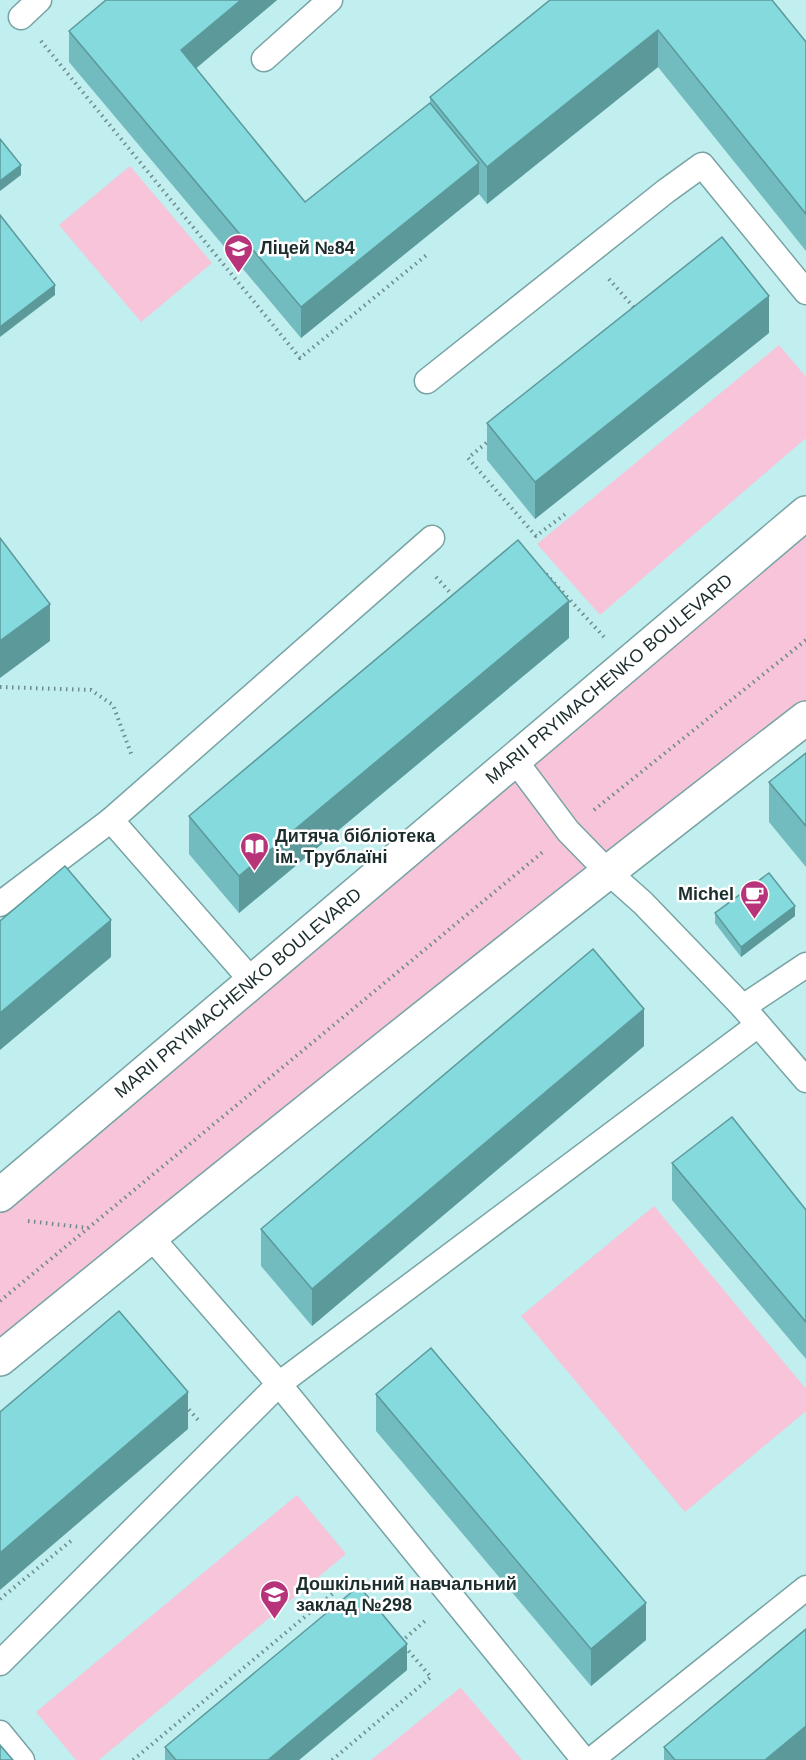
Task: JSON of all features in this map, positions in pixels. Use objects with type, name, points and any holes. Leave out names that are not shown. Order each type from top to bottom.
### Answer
[{"type":"street","name":"MARII PRYIMACHENKO BOULEVARD","points":[[0,1195],[806,513]]},
{"type":"street","points":[[0,1359],[150,1236],[608,871],[806,718]]},
{"type":"lane","points":[[21,17],[39,0]]},
{"type":"lane","points":[[264,59],[330,0]]},
{"type":"lane","points":[[427,381],[666,190],[702,165],[806,292]]},
{"type":"lane","points":[[0,904],[111,820],[423,546]]},
{"type":"lane","points":[[514,759],[568,831],[643,903],[751,1016],[806,1080]]},
{"type":"lane","points":[[111,820],[252,981]]},
{"type":"lane","points":[[0,1663],[279,1384],[751,1016],[806,965]]},
{"type":"lane","points":[[150,1236],[279,1384],[584,1760]]},
{"type":"lane","points":[[591,1760],[806,1588]]},
{"type":"lane","points":[[0,1733],[22,1760]]},
{"type":"path","points":[[21,17],[300,358],[429,254]]},
{"type":"path","points":[[608,277],[642,317]]},
{"type":"path","points":[[496,436],[468,458],[536,536],[568,512]]},
{"type":"path","points":[[423,546],[462,607]]},
{"type":"path","points":[[543,570],[607,640]]},
{"type":"path","points":[[0,1301],[568,831],[806,640]]},
{"type":"path","points":[[0,687],[91,690],[113,705],[132,756]]},
{"type":"path","points":[[22,1221],[88,1228]]},
{"type":"path","points":[[178,1396],[200,1422]]},
{"type":"path","points":[[134,1760],[349,1580],[364,1598]]},
{"type":"path","points":[[401,1642],[412,1631]]},
{"type":"path","points":[[332,1760],[431,1677],[393,1633]]},
{"type":"shaded area","points":[[130,166],[212,263],[141,322],[59,225]]},
{"type":"shaded area","points":[[779,345],[806,377],[806,438],[600,615],[537,544]]},
{"type":"shaded area","points":[[806,513],[806,718],[0,1359],[0,1195]]},
{"type":"shaded area","points":[[654,1206],[806,1389],[806,1411],[685,1512],[521,1316]]},
{"type":"shaded area","points":[[297,1495],[346,1554],[99,1760],[76,1760],[36,1712]]},
{"type":"shaded area","points":[[460,1688],[522,1760],[371,1760]]},
{"type":"building","points":[[106,0],[241,0],[181,50],[305,202],[430,103],[479,163],[301,307],[69,31]]},
{"type":"building","points":[[550,0],[772,0],[806,42],[806,214],[658,30],[487,167],[430,97]]},
{"type":"building","points":[[0,139],[21,165],[0,181]]},
{"type":"building","points":[[0,215],[55,285],[0,327]]},
{"type":"building","points":[[722,237],[769,296],[535,482],[487,423]]},
{"type":"building","points":[[0,538],[50,604],[0,641]]},
{"type":"building","points":[[518,540],[569,601],[239,876],[189,816]]},
{"type":"building","points":[[806,753],[806,826],[769,782]]},
{"type":"building","points":[[65,866],[111,920],[0,1013],[0,921]]},
{"type":"building","name":"Michel","points":[[769,873],[795,906],[741,947],[715,913]]},
{"type":"building","points":[[593,949],[644,1009],[312,1289],[261,1229]]},
{"type":"building","points":[[732,1117],[806,1210],[806,1322],[672,1163]]},
{"type":"building","points":[[119,1311],[188,1392],[0,1553],[0,1412]]},
{"type":"building","points":[[431,1348],[646,1603],[591,1649],[376,1394]]},
{"type":"building","points":[[359,1586],[407,1644],[268,1760],[176,1760],[165,1747]]},
{"type":"building","points":[[806,1629],[806,1726],[765,1760],[675,1760],[664,1747]]},
{"type":"building","points":[[0,1745],[13,1760],[0,1760]]},
{"type":"place","name":"Ліцей №84","points":[[239,274]]},
{"type":"place","name":"Дитяча бібліотека ім. Трублаїні","points":[[254,872]]},
{"type":"place","name":"Michel","points":[[755,920]]},
{"type":"place","name":"Дошкільний навчальний заклад №298","points":[[275,1620]]}]
